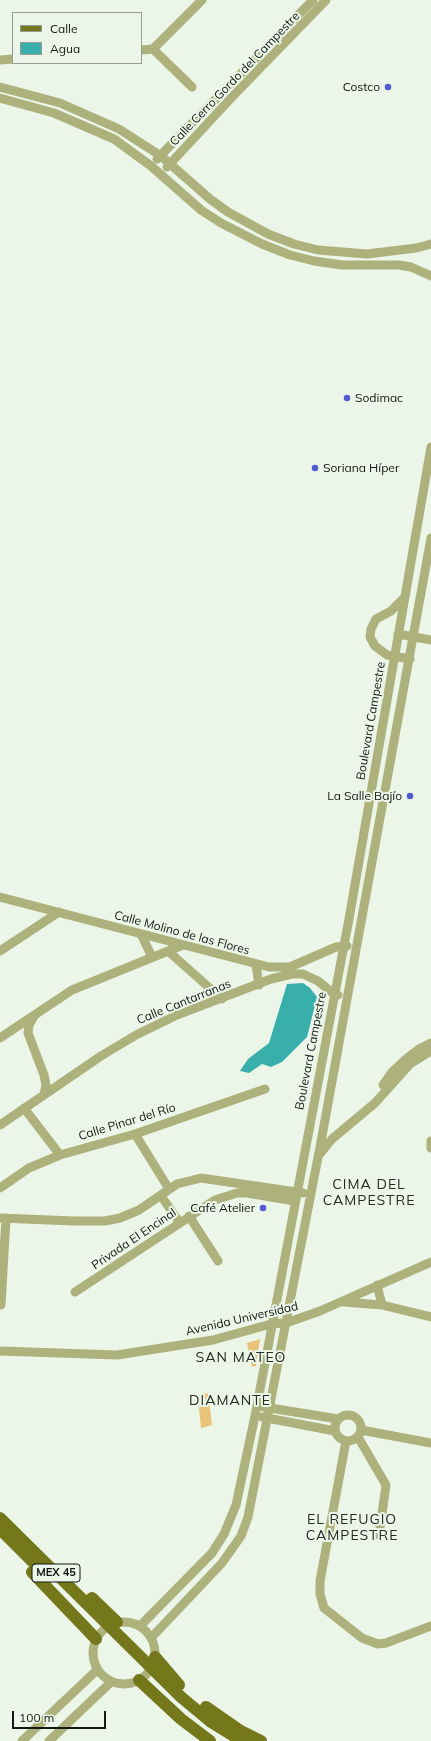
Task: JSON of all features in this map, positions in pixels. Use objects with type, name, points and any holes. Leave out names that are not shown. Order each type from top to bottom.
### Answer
[{"type":"main road","points":[[1,1530],[12,1552],[106,1630]]},
{"type":"main road","points":[[1,1530],[27,1536],[145,1675],[181,1720],[210,1741]]},
{"type":"main road","points":[[155,1657],[176,1683],[214,1714],[239,1730],[261,1741]]},
{"type":"main road","points":[[145,1675],[192,1716],[227,1741]]},
{"type":"main road","points":[[145,1675],[242,1741]]},
{"type":"street","points":[[142,50],[153,49],[202,0]]},
{"type":"street","name":"Calle Cerro Gordo del Campestre","points":[[151,166],[313,0]]},
{"type":"street","name":"Calle Cerro Gordo del Campestre","points":[[161,174],[234,95],[326,0]]},
{"type":"street","points":[[153,49],[192,87]]},
{"type":"street","points":[[0,60],[12,59]]},
{"type":"street","points":[[0,88],[60,102],[132,136],[161,156],[201,192],[228,212],[268,234],[294,244],[318,250],[367,254],[416,248],[431,244]]},
{"type":"street","points":[[0,98],[39,108],[82,124],[114,139],[161,174],[201,210],[220,223],[262,244],[314,261],[342,265],[399,265],[411,267],[431,276]]},
{"type":"street","name":"Boulevard Campestre","points":[[140,1626],[206,1559],[224,1534],[236,1504],[257,1406],[271,1324],[370,801],[431,447]]},
{"type":"street","points":[[151,1638],[222,1564],[241,1536],[248,1518],[321,1142],[431,538]]},
{"type":"street","points":[[404,598],[391,611],[376,619],[371,629],[370,637],[375,646],[385,654],[394,658],[410,659]]},
{"type":"street","points":[[398,634],[431,640]]},
{"type":"street","name":"Calle Molino de las Flores","points":[[0,897],[256,965],[279,968],[290,967],[342,945]]},
{"type":"street","points":[[0,951],[59,912]]},
{"type":"street","points":[[142,934],[152,957]]},
{"type":"street","points":[[0,1038],[72,990],[183,945]]},
{"type":"street","points":[[342,945],[356,947]]},
{"type":"street","points":[[168,951],[222,999]]},
{"type":"street","points":[[256,965],[259,985]]},
{"type":"street","name":"Calle Cantarranas","points":[[0,1125],[62,1082],[146,1029],[177,1015],[286,975],[303,974],[318,981],[334,994],[347,998]]},
{"type":"street","points":[[35,1015],[29,1025],[28,1033],[44,1075],[46,1085],[44,1095]]},
{"type":"street","points":[[368,1107],[392,1072],[419,1049],[431,1043]]},
{"type":"street","points":[[318,1156],[332,1139],[368,1107],[375,1103],[410,1064],[431,1051]]},
{"type":"street","points":[[44,1075],[51,1080],[62,1082]]},
{"type":"street","name":"Calle Pinar del Río","points":[[0,1188],[29,1168],[60,1155],[135,1134],[265,1089]]},
{"type":"street","points":[[24,1108],[60,1155]]},
{"type":"street","points":[[135,1134],[169,1189]]},
{"type":"street","points":[[304,1152],[321,1142],[332,1139]]},
{"type":"street","points":[[431,1141],[431,1148]]},
{"type":"street","points":[[1,1305],[3,1218],[105,1221],[120,1218],[139,1210],[177,1184],[192,1179],[206,1178],[224,1180],[296,1196],[310,1194]]},
{"type":"street","points":[[224,1180],[226,1196]]},
{"type":"street","name":"Privada El Encinal","points":[[75,1292],[204,1206],[226,1196],[247,1193],[296,1196]]},
{"type":"street","points":[[160,1196],[180,1223]]},
{"type":"street","points":[[189,1216],[218,1261]]},
{"type":"street","name":"Avenida Universidad","points":[[0,1351],[117,1355],[213,1340],[271,1324],[286,1323],[342,1302],[431,1262]]},
{"type":"street","points":[[377,1285],[382,1305]]},
{"type":"street","points":[[342,1302],[382,1305],[431,1316]]},
{"type":"street","points":[[257,1406],[338,1419]]},
{"type":"street","points":[[346,1441],[339,1438],[335,1425],[338,1419],[342,1416],[351,1415],[359,1421],[359,1433],[386,1485],[379,1535]]},
{"type":"street","points":[[255,1416],[336,1431]]},
{"type":"street","points":[[431,1443],[359,1433],[346,1441],[320,1582],[320,1594],[324,1608],[362,1638],[378,1644],[386,1643],[431,1626]]},
{"type":"street","points":[[131,1622],[140,1626],[151,1638],[155,1647],[155,1657],[145,1675],[125,1684],[111,1682],[97,1670],[93,1654],[106,1630],[131,1622]]},
{"type":"street","points":[[22,1741],[97,1670]]},
{"type":"street","points":[[49,1741],[111,1682]]},
{"type":"shaded area","points":[[260,1339],[256,1366],[252,1367],[247,1343]]},
{"type":"shaded area","points":[[208,1393],[212,1425],[201,1428],[199,1408],[204,1402],[202,1394]]},
{"type":"water","points":[[303,983],[310,988],[317,997],[307,1037],[282,1062],[271,1067],[262,1064],[249,1073],[240,1071],[248,1059],[269,1043],[287,984]]},
{"type":"place","name":"Costco","points":[[388,87]]},
{"type":"place","name":"Sodimac","points":[[347,398]]},
{"type":"place","name":"Soriana Híper","points":[[315,468]]},
{"type":"place","name":"La Salle Bajío","points":[[410,796]]},
{"type":"place","name":"Café Atelier","points":[[263,1208]]},
{"type":"district","name":"CIMA DEL CAMPESTRE","points":[[369,1194]]},
{"type":"district","name":"SAN MATEO","points":[[241,1358]]},
{"type":"district","name":"DIAMANTE","points":[[230,1401]]},
{"type":"district","name":"EL REFUGIO CAMPESTRE","points":[[352,1528]]}]
